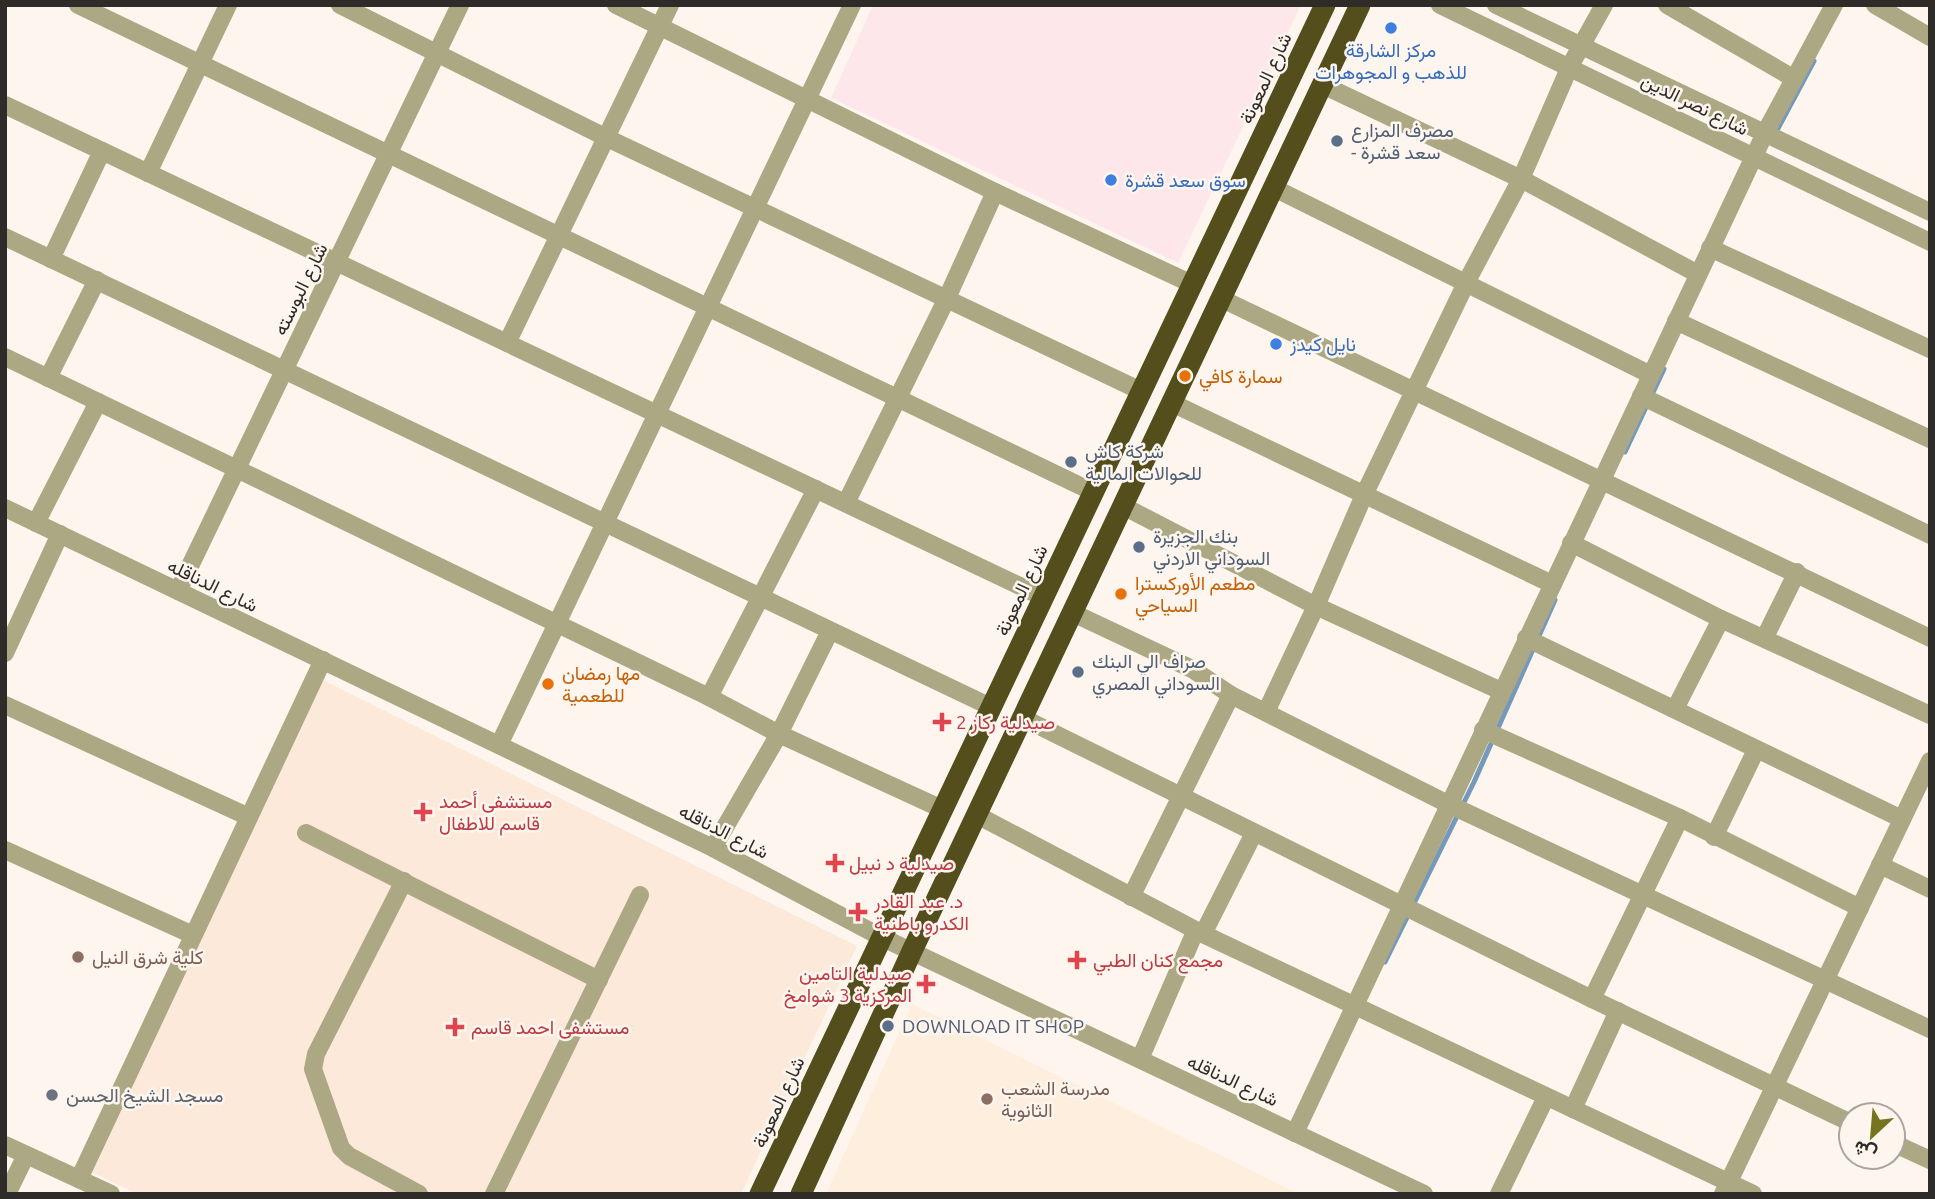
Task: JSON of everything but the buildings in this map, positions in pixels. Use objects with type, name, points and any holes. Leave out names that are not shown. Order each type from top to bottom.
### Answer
[{"type":"highway","name":"شارع المعونة","points":[[760,1194],[1325,5]]},
{"type":"highway","points":[[801,1194],[912,951],[1360,5]]},
{"type":"street","points":[[78,5],[1093,492]]},
{"type":"street","points":[[148,173],[228,5]]},
{"type":"street","points":[[340,5],[607,138],[1141,391]]},
{"type":"street","name":"شارع البوسته","points":[[178,591],[460,5]]},
{"type":"street","points":[[616,5],[995,192],[1192,284]]},
{"type":"street","points":[[507,343],[670,5]]},
{"type":"street","points":[[499,745],[852,5]]},
{"type":"street","name":"شارع نصر الدين","points":[[1440,5],[1930,242]]},
{"type":"street","name":"شارع نصر الدين","points":[[1496,5],[1930,212]]},
{"type":"street","points":[[1266,712],[1364,495],[1467,281],[1521,179],[1570,66],[1604,5]]},
{"type":"street","points":[[1667,5],[1793,78]]},
{"type":"street","points":[[1295,1133],[1356,1008],[1401,904],[1710,248],[1793,78],[1834,5]]},
{"type":"street","points":[[1875,5],[1930,37]]},
{"type":"street","points":[[1323,85],[1521,179],[1698,274]]},
{"type":"street","points":[[5,105],[1043,597]]},
{"type":"street","points":[[51,259],[102,151]]},
{"type":"street","points":[[1274,188],[1651,374]]},
{"type":"street","points":[[846,503],[947,298],[995,192]]},
{"type":"street","points":[[5,237],[991,707]]},
{"type":"street","points":[[1710,248],[1930,349]]},
{"type":"street","points":[[48,377],[97,280]]},
{"type":"street","points":[[1222,299],[1602,478],[1930,638]]},
{"type":"street","points":[[1676,321],[1930,439]]},
{"type":"street","points":[[5,357],[709,697],[779,734],[942,809]]},
{"type":"street","points":[[1641,396],[1930,535]]},
{"type":"street","points":[[36,523],[99,402]]},
{"type":"street","points":[[1172,403],[1552,584]]},
{"type":"street","points":[[709,697],[816,489]]},
{"type":"street","points":[[1123,506],[1316,606],[1501,691]]},
{"type":"street","name":"شارع الدناقله","points":[[5,508],[713,848],[881,937],[1424,1194]]},
{"type":"street","points":[[5,653],[60,534]]},
{"type":"street","points":[[1571,543],[1721,619],[1930,715]]},
{"type":"street","points":[[1765,637],[1797,572]]},
{"type":"street","points":[[1073,612],[1192,669],[1231,695],[1448,804],[1930,1030]]},
{"type":"street","points":[[1675,709],[1721,619]]},
{"type":"street","points":[[713,848],[779,734],[831,631]]},
{"type":"street","points":[[1526,638],[1902,819]]},
{"type":"street","points":[[79,1179],[323,660]]},
{"type":"street","points":[[1130,897],[1231,695]]},
{"type":"street","points":[[5,705],[249,817]]},
{"type":"street","points":[[1023,718],[1618,1012],[1837,1116]]},
{"type":"street","points":[[1483,730],[1680,818],[1860,908]]},
{"type":"street","points":[[1714,837],[1755,750]]},
{"type":"street","points":[[1726,1188],[1930,761]]},
{"type":"street","points":[[977,815],[1203,934],[1573,1109],[1726,1188],[1753,1194]]},
{"type":"street","points":[[1592,999],[1680,818]]},
{"type":"street","points":[[306,833],[599,981]]},
{"type":"street","points":[[1203,934],[1254,833]]},
{"type":"street","points":[[5,850],[193,935]]},
{"type":"street","points":[[1880,865],[1930,889]]},
{"type":"street","points":[[404,881],[316,1054],[313,1069],[341,1148],[397,1189],[419,1194]]},
{"type":"street","points":[[494,1194],[640,895]]},
{"type":"street","points":[[1140,1059],[1195,932],[1203,934]]},
{"type":"street","points":[[1573,1109],[1618,1012]]},
{"type":"street","points":[[1499,1194],[1546,1097]]},
{"type":"street","points":[[5,1145],[111,1194]]},
{"type":"street","points":[[1907,1149],[1930,1160]]},
{"type":"street","points":[[7,1194],[26,1155]]},
{"type":"shaded area","name":"سوق سعد قشرة","points":[[873,5],[1301,5],[1178,263],[831,98]]},
{"type":"shaded area","name":"مستشفى أحمد قاسم للاطفال","points":[[321,679],[857,946],[741,1194],[137,1194],[88,1170]]},
{"type":"shaded area","name":"مدرسة الشعب الثانوية","points":[[912,1004],[1299,1194],[826,1194]]},
{"type":"waterway","points":[[1774,136],[1814,61]]},
{"type":"waterway","points":[[1625,452],[1664,369]]},
{"type":"waterway","points":[[1385,962],[1474,782],[1555,600]]},
{"type":"place","name":"مركز الشارقة للذهب و المجوهرات","points":[[1391,28]]},
{"type":"place","name":"مصرف المزارع - سعد قشرة","points":[[1337,141]]},
{"type":"place","name":"سوق سعد قشرة","points":[[1111,180]]},
{"type":"place","name":"نايل كيدز","points":[[1276,344]]},
{"type":"place","name":"سمارة كافي","points":[[1185,376]]},
{"type":"place","name":"شركة كاش للحوالات المالية","points":[[1071,462]]},
{"type":"place","name":"بنك الجزيرة السوداني الاردني","points":[[1139,547]]},
{"type":"place","name":"مطعم الأوركسترا السياحي","points":[[1121,594]]},
{"type":"place","name":"صراف الي البنك السوداني المصري","points":[[1078,672]]},
{"type":"place","name":"مها رمضان للطعمية","points":[[548,684]]},
{"type":"place","name":"صيدلية ركاز 2","points":[[942,722]]},
{"type":"place","name":"مستشفى أحمد قاسم للاطفال","points":[[423,812]]},
{"type":"place","name":"صيدلية د نبيل","points":[[835,863]]},
{"type":"place","name":"د. عبد القادر الكدرو باطنية","points":[[858,912]]},
{"type":"place","name":"كلية شرق النيل","points":[[78,957]]},
{"type":"place","name":"مجمع كنان الطبي","points":[[1077,960]]},
{"type":"place","name":"صيدلية التامين المركزية 3 شوامخ","points":[[926,984]]},
{"type":"place","name":"DOWNLOAD IT SHOP","points":[[888,1026]]},
{"type":"place","name":"مستشفى احمد قاسم","points":[[455,1027]]},
{"type":"place","name":"مسجد الشيخ الحسن","points":[[52,1095]]},
{"type":"place","name":"مدرسة الشعب الثانوية","points":[[987,1099]]}]
